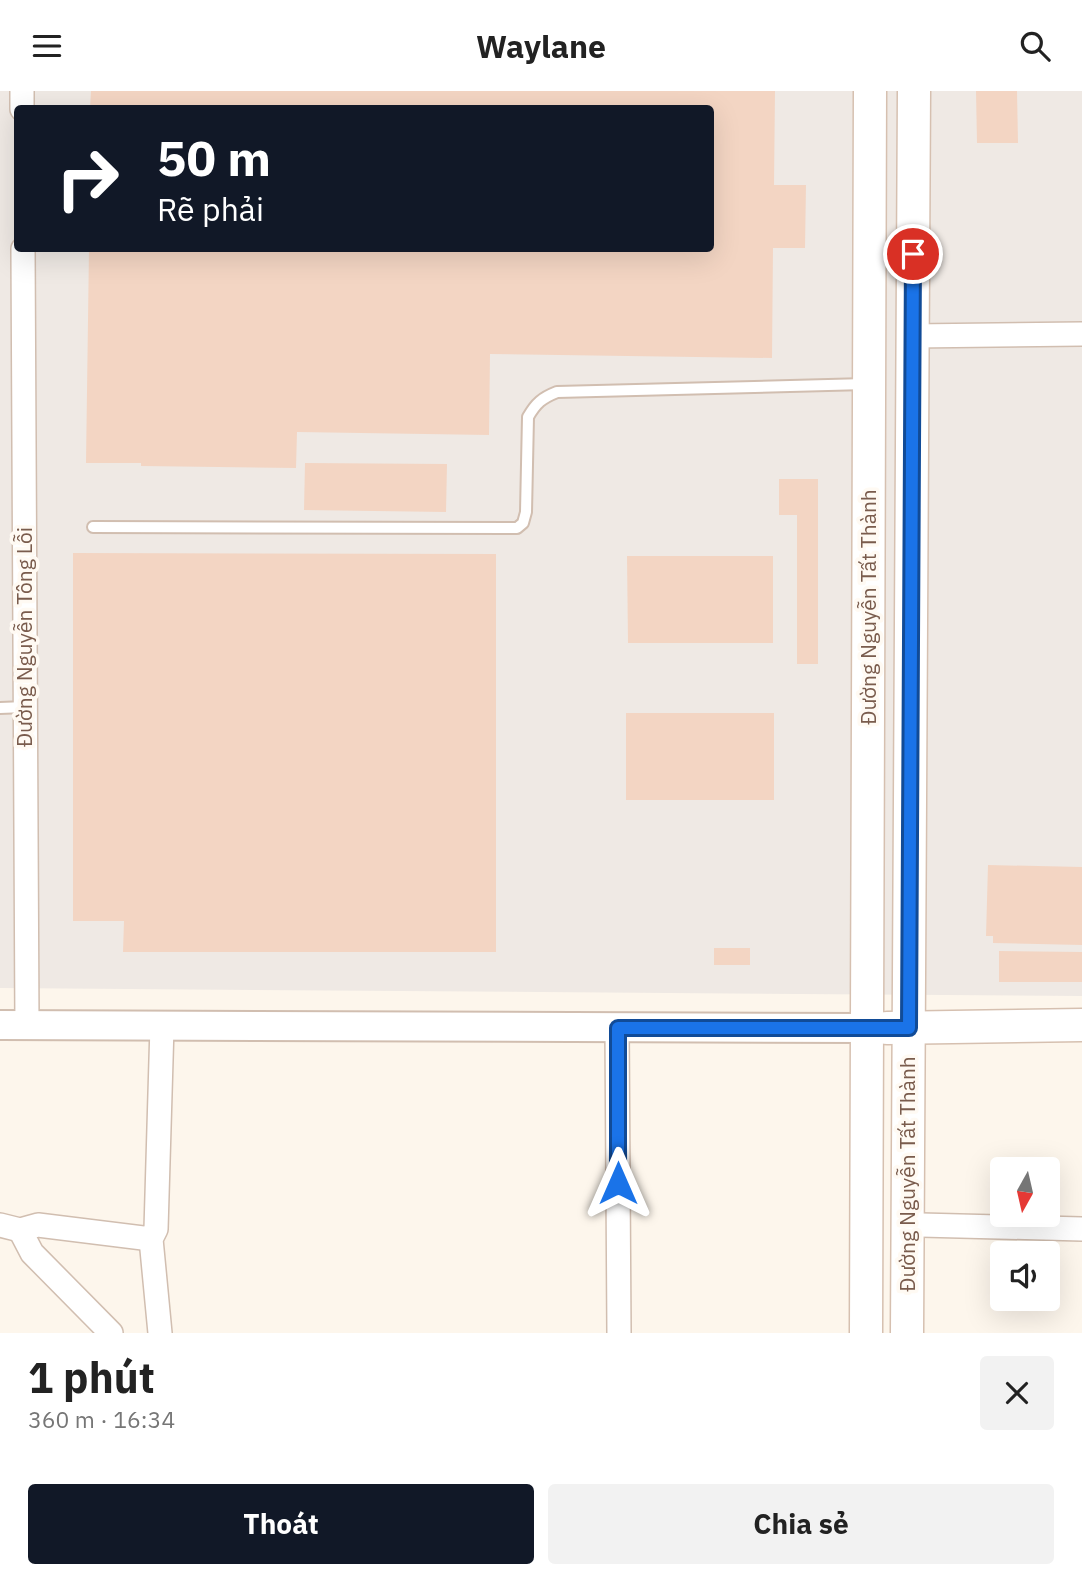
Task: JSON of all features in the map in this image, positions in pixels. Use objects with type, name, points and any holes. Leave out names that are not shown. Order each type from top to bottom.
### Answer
[{"type":"main road","name":"Đường Nguyễn Tất Thành","points":[[866,1333],[870,91]]},
{"type":"main road","name":"Đường Nguyễn Tất Thành","points":[[907,1333],[914,91]]},
{"type":"main road","points":[[868,1028],[1082,1025]]},
{"type":"street","name":"Đường Nguyễn Tông Lỗi","points":[[13,1025],[25,707],[23,252]]},
{"type":"street","points":[[912,335],[1082,334]]},
{"type":"street","points":[[13,1025],[868,1028]]},
{"type":"street","points":[[160,1333],[151,1239],[156,1229],[162,1026]]},
{"type":"street","points":[[618,1028],[619,1333]]},
{"type":"street","points":[[10,1228],[38,1225],[151,1239]]},
{"type":"street","points":[[921,1225],[1082,1229]]},
{"type":"street","points":[[10,1228],[111,1333]]},
{"type":"lane","points":[[93,527],[517,528],[523,523],[526,512],[528,417],[542,398],[557,392],[869,384]]},
{"type":"lane","points":[[0,708],[25,707]]},
{"type":"shaded area","points":[[0,91],[1082,91],[1082,996],[0,988]]},
{"type":"building","points":[[91,91],[775,91],[774,185],[806,185],[805,248],[773,248],[772,358],[490,354],[489,435],[297,432],[296,468],[86,463],[89,252],[714,252],[714,105],[90,105]]},
{"type":"building","points":[[976,91],[1017,91],[1018,143],[977,143]]},
{"type":"building","points":[[305,463],[447,464],[446,512],[304,510]]},
{"type":"building","points":[[779,479],[818,479],[818,664],[797,664],[797,515],[779,515]]},
{"type":"building","points":[[73,553],[496,554],[496,952],[123,952],[124,921],[73,921]]},
{"type":"building","points":[[627,556],[773,556],[773,643],[628,643]]},
{"type":"building","points":[[626,713],[774,713],[774,800],[626,800]]},
{"type":"building","points":[[988,865],[1082,867],[1082,945],[993,943],[993,936],[986,936]]},
{"type":"building","points":[[714,948],[750,948],[750,965],[714,965]]},
{"type":"building","points":[[999,951],[1082,952],[1082,982],[999,982]]},
{"type":"route","points":[[618,1183],[618,1028],[909,1028],[913,254]]}]
